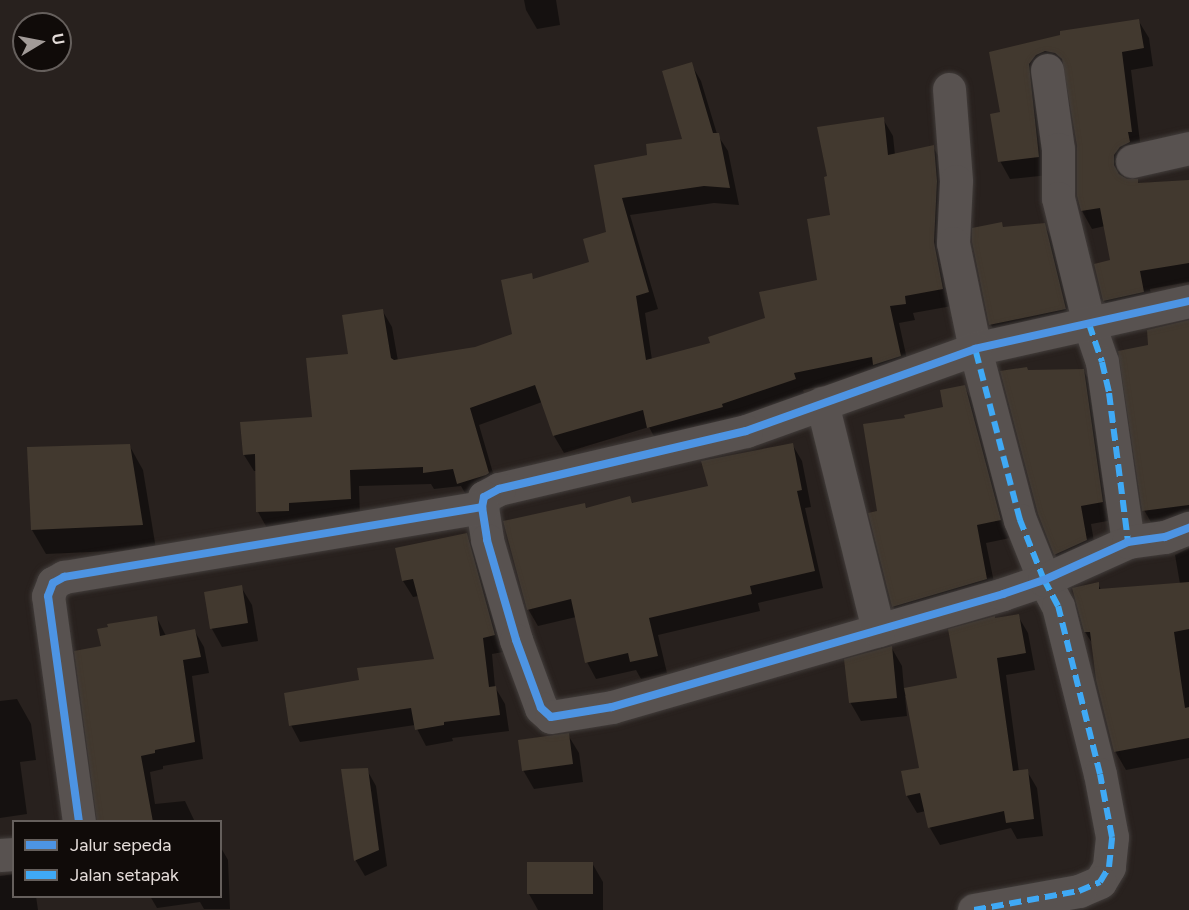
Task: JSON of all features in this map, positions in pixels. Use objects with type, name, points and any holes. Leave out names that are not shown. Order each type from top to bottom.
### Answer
[{"type":"street","points":[[1047,70],[1058,149],[1058,198],[1089,324],[1102,362],[1109,393],[1128,542]]},
{"type":"street","points":[[949,89],[956,181],[953,243],[975,349],[1020,520],[1044,580],[1058,606],[1100,774],[1112,837],[1109,867],[1100,882],[1079,891],[974,910]]},
{"type":"street","points":[[1132,161],[1189,148]]},
{"type":"street","points":[[1189,302],[975,349],[746,431],[499,489],[484,497],[482,507],[487,540],[516,640],[541,708],[551,717],[612,707],[878,630],[1044,580],[1128,542],[1165,537],[1189,528]]},
{"type":"street","points":[[822,403],[878,630]]},
{"type":"street","points":[[79,820],[48,596],[53,583],[64,578],[482,507]]},
{"type":"building","points":[[1139,19],[1144,48],[1122,52],[1132,132],[1128,132],[1130,142],[1120,147],[1114,155],[1114,165],[1119,174],[1127,179],[1138,179],[1138,183],[1189,180],[1189,263],[1140,271],[1144,292],[1103,301],[1094,264],[1110,260],[1100,208],[1081,211],[1077,196],[1077,146],[1062,59],[1055,53],[1045,51],[1036,55],[1029,64],[1039,157],[998,162],[990,114],[1000,112],[989,52],[1060,35],[1060,31]]},
{"type":"building","points":[[692,62],[713,133],[719,133],[730,188],[704,186],[622,198],[649,292],[636,296],[646,360],[710,343],[708,337],[765,318],[759,292],[817,280],[807,219],[830,215],[824,177],[827,176],[817,127],[884,117],[888,155],[934,145],[937,181],[934,242],[943,289],[905,296],[906,304],[890,306],[901,356],[873,365],[872,357],[794,373],[796,379],[722,404],[723,407],[647,428],[643,410],[553,436],[535,385],[470,408],[489,473],[486,475],[457,484],[453,469],[423,473],[423,467],[350,470],[351,499],[289,503],[289,511],[256,512],[255,454],[243,455],[240,422],[312,417],[306,358],[348,354],[342,315],[383,309],[391,358],[394,360],[475,347],[512,334],[501,280],[532,273],[533,279],[589,262],[583,239],[606,232],[594,165],[647,155],[646,144],[682,139],[662,71]]},
{"type":"building","points":[[1002,222],[1003,227],[1045,223],[1066,309],[989,325],[972,242],[972,228]]},
{"type":"building","points":[[1189,320],[1189,505],[1142,511],[1118,351],[1148,345],[1147,330]]},
{"type":"building","points":[[1027,367],[1028,370],[1084,369],[1103,502],[1081,506],[1087,540],[1054,555],[1038,514],[1000,371]]},
{"type":"building","points":[[965,385],[1001,520],[977,525],[987,579],[892,607],[868,513],[877,511],[863,424],[905,418],[904,415],[943,407],[940,390]]},
{"type":"building","points":[[793,443],[802,490],[797,491],[815,571],[750,586],[752,594],[649,618],[658,656],[630,662],[628,653],[585,663],[571,599],[527,610],[503,521],[585,503],[586,508],[630,496],[632,503],[708,486],[701,461]]},
{"type":"building","points":[[130,444],[143,525],[31,530],[27,447]]},
{"type":"building","points":[[467,533],[495,635],[483,638],[489,687],[496,686],[500,715],[444,722],[444,725],[415,730],[411,708],[289,726],[284,693],[359,680],[357,668],[434,659],[413,579],[402,581],[395,548]]},
{"type":"building","points":[[1099,582],[1099,589],[1189,582],[1189,629],[1174,632],[1185,708],[1189,707],[1189,738],[1114,752],[1096,680],[1090,632],[1084,632],[1072,588]]},
{"type":"building","points":[[242,585],[248,623],[210,629],[204,592]]},
{"type":"building","points":[[1019,614],[1026,653],[997,658],[1013,771],[1028,769],[1034,819],[1006,823],[1004,811],[928,828],[920,793],[906,796],[901,771],[919,768],[904,688],[957,678],[948,629],[995,616],[995,618]]},
{"type":"building","points":[[157,616],[160,636],[195,629],[201,657],[183,660],[195,742],[155,750],[155,753],[141,756],[153,820],[97,820],[74,651],[101,646],[97,629],[108,627],[107,624]]},
{"type":"building","points":[[892,646],[897,698],[849,703],[844,659]]},
{"type":"building","points":[[569,733],[573,764],[522,771],[518,740]]},
{"type":"building","points":[[368,768],[379,850],[354,861],[341,769]]},
{"type":"building","points":[[527,862],[593,862],[593,894],[527,894]]},
{"type":"marked path","points":[[1089,324],[1102,362],[1109,393],[1128,542]]},
{"type":"marked path","points":[[974,910],[1079,891],[1100,882],[1109,867],[1112,837],[1100,774],[1058,606],[1044,580],[1020,520],[975,349]]},
{"type":"cycle path","points":[[1189,301],[975,349],[746,431],[499,489],[484,497],[482,507],[487,540],[516,640],[541,708],[551,717],[612,707],[1003,594],[1044,580],[1128,542],[1165,537],[1189,528]]},
{"type":"cycle path","points":[[79,820],[48,596],[53,583],[64,577],[482,507]]}]
